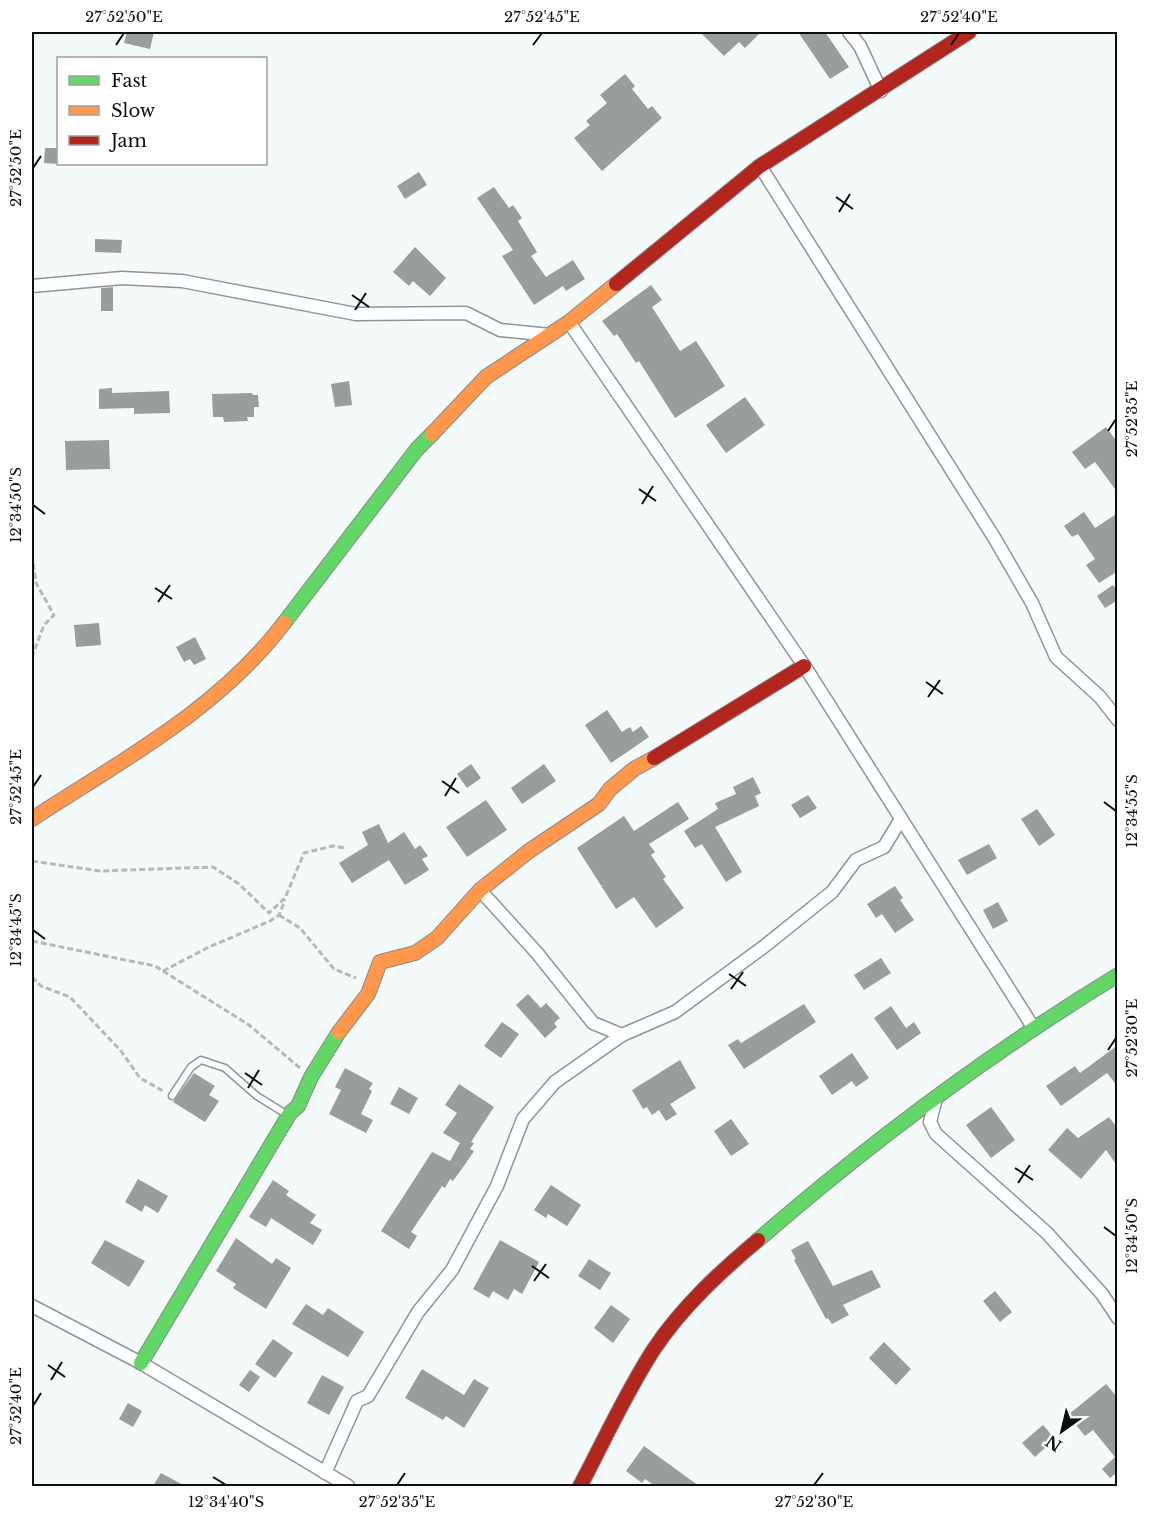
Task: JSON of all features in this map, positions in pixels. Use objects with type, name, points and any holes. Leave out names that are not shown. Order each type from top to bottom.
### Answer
[{"type":"street","points":[[849,32],[860,46],[881,91]]},
{"type":"street","points":[[32,819],[200,710],[272,639],[417,449],[486,377],[569,322],[760,166],[881,91],[969,32]]},
{"type":"street","points":[[760,166],[995,539],[1032,603],[1056,657],[1100,697],[1118,720]]},
{"type":"street","points":[[32,286],[122,278],[182,281],[356,314],[466,313],[500,330],[550,334]]},
{"type":"street","points":[[569,322],[804,666],[1033,1027]]},
{"type":"street","points":[[141,1363],[289,1115],[298,1106],[311,1077],[371,986],[380,962],[415,952],[437,938],[480,890],[529,851],[599,804],[610,789],[634,769],[683,742],[804,666]]},
{"type":"street","points":[[325,1473],[357,1401],[368,1395],[418,1312],[452,1270],[497,1186],[523,1119],[555,1082],[622,1035],[675,1012],[766,945],[832,892],[856,861],[884,848],[902,819]]},
{"type":"street","points":[[480,890],[537,953],[593,1023],[622,1035]]},
{"type":"street","points":[[580,1486],[654,1349],[686,1308],[722,1271],[818,1188],[938,1095],[1033,1027],[1118,975]]},
{"type":"street","points":[[938,1095],[930,1122],[936,1134],[1047,1233],[1102,1294],[1118,1318]]},
{"type":"street","points":[[32,1306],[141,1363],[348,1486]]},
{"type":"lane","points":[[171,1096],[191,1067],[201,1060],[225,1068],[257,1096],[289,1115]]},
{"type":"path","points":[[32,555],[36,583],[54,615],[44,625],[32,657]]},
{"type":"path","points":[[163,971],[279,915],[304,853],[333,846],[345,848]]},
{"type":"path","points":[[32,861],[100,871],[213,867],[239,884],[269,913],[285,898]]},
{"type":"path","points":[[279,915],[300,928],[334,969],[371,986]]},
{"type":"path","points":[[32,941],[155,966],[249,1024],[311,1077]]},
{"type":"path","points":[[32,977],[41,986],[70,997],[121,1051],[140,1078],[171,1096]]},
{"type":"building","points":[[127,32],[154,32],[150,49],[124,43]]},
{"type":"building","points":[[700,32],[761,32],[745,48],[739,42],[724,56]]},
{"type":"building","points":[[798,32],[825,32],[849,67],[830,79]]},
{"type":"building","points":[[625,74],[635,86],[632,89],[648,109],[652,106],[662,118],[602,171],[574,138],[590,125],[586,121],[607,103],[600,95]]},
{"type":"building","points":[[45,148],[57,148],[57,164],[44,163]]},
{"type":"building","points":[[419,172],[427,185],[405,199],[397,186]]},
{"type":"building","points":[[494,187],[509,208],[513,205],[522,218],[518,221],[537,252],[531,256],[546,277],[573,260],[585,279],[566,291],[563,286],[534,305],[502,256],[513,250],[477,198]]},
{"type":"building","points":[[95,239],[122,240],[121,253],[95,252]]},
{"type":"building","points":[[415,247],[446,278],[430,296],[413,281],[409,286],[393,272]]},
{"type":"building","points":[[651,285],[662,300],[652,307],[680,351],[696,341],[725,386],[675,418],[639,361],[636,363],[617,334],[614,336],[602,321]]},
{"type":"building","points":[[113,287],[113,311],[101,311],[101,288]]},
{"type":"building","points":[[349,381],[352,405],[335,407],[331,384]]},
{"type":"building","points":[[112,388],[112,393],[169,391],[170,413],[134,414],[134,408],[99,409],[99,389]]},
{"type":"building","points":[[252,393],[258,395],[259,407],[254,407],[254,417],[247,417],[248,421],[224,422],[223,417],[213,417],[212,394]]},
{"type":"building","points":[[745,397],[765,425],[726,453],[706,425]]},
{"type":"building","points":[[1106,427],[1118,443],[1118,493],[1095,462],[1085,469],[1072,452]]},
{"type":"building","points":[[109,440],[110,469],[66,470],[65,441]]},
{"type":"building","points":[[1084,512],[1095,528],[1118,513],[1118,571],[1099,583],[1086,565],[1095,559],[1078,534],[1072,537],[1064,526]]},
{"type":"building","points":[[1113,585],[1118,592],[1118,600],[1105,608],[1097,596]]},
{"type":"building","points":[[99,623],[101,645],[76,647],[74,625]]},
{"type":"building","points":[[195,637],[206,659],[194,665],[190,659],[184,662],[176,647]]},
{"type":"building","points":[[607,710],[622,732],[630,727],[633,732],[641,726],[649,737],[611,763],[585,725]]},
{"type":"building","points":[[471,764],[481,778],[467,788],[457,774]]},
{"type":"building","points":[[544,764],[556,781],[522,804],[511,788]]},
{"type":"building","points":[[753,777],[761,793],[755,796],[759,806],[715,827],[742,872],[726,882],[702,844],[695,848],[684,831],[718,809],[715,803],[736,794],[733,787]]},
{"type":"building","points":[[808,795],[817,808],[800,818],[791,805]]},
{"type":"building","points":[[486,800],[507,830],[467,857],[446,827]]},
{"type":"building","points":[[678,802],[689,819],[649,844],[655,852],[651,855],[666,877],[663,879],[684,908],[656,928],[634,897],[616,909],[577,848],[624,816],[634,831]]},
{"type":"building","points":[[1037,809],[1055,835],[1039,846],[1021,819]]},
{"type":"building","points":[[379,824],[388,843],[404,832],[415,849],[420,845],[428,856],[422,859],[429,870],[405,885],[389,860],[352,883],[339,863],[368,845],[362,832]]},
{"type":"building","points":[[989,844],[997,858],[967,875],[958,860]]},
{"type":"building","points":[[895,886],[903,898],[900,900],[914,920],[895,933],[882,914],[876,918],[867,904]]},
{"type":"building","points":[[998,902],[1008,921],[993,929],[983,910]]},
{"type":"building","points":[[881,958],[891,973],[864,990],[854,975]]},
{"type":"building","points":[[528,994],[541,1008],[546,1003],[560,1018],[554,1023],[557,1027],[545,1038],[516,1005]]},
{"type":"building","points":[[804,1004],[816,1022],[744,1069],[728,1045],[738,1039],[741,1043]]},
{"type":"building","points":[[891,1006],[906,1028],[914,1022],[921,1033],[897,1050],[874,1018]]},
{"type":"building","points":[[502,1022],[519,1034],[501,1058],[484,1046]]},
{"type":"building","points":[[1118,1045],[1118,1087],[1107,1073],[1061,1106],[1046,1086],[1075,1066],[1080,1073]]},
{"type":"building","points":[[852,1053],[869,1078],[856,1087],[852,1081],[832,1095],[819,1076]]},
{"type":"building","points":[[680,1060],[696,1088],[670,1104],[677,1114],[666,1121],[659,1110],[652,1115],[647,1107],[643,1109],[632,1090]]},
{"type":"building","points":[[345,1068],[373,1083],[369,1089],[372,1091],[361,1114],[373,1120],[366,1133],[329,1114],[341,1090],[335,1087]]},
{"type":"building","points":[[194,1073],[215,1086],[209,1095],[219,1101],[205,1122],[173,1102]]},
{"type":"building","points":[[459,1084],[494,1107],[471,1142],[474,1143],[470,1149],[474,1151],[453,1181],[450,1179],[445,1188],[442,1186],[411,1232],[417,1236],[409,1249],[381,1231],[432,1152],[450,1161],[460,1143],[443,1133],[457,1113],[445,1105]]},
{"type":"building","points":[[399,1087],[418,1098],[409,1114],[390,1104]]},
{"type":"building","points":[[991,1107],[1015,1140],[991,1158],[966,1125]]},
{"type":"building","points":[[1109,1117],[1118,1129],[1118,1167],[1106,1150],[1081,1179],[1048,1150],[1067,1128],[1078,1138]]},
{"type":"building","points":[[731,1119],[749,1144],[731,1156],[714,1131]]},
{"type":"building","points":[[138,1179],[168,1196],[158,1213],[145,1205],[142,1212],[125,1202]]},
{"type":"building","points":[[273,1180],[289,1191],[286,1195],[316,1215],[310,1223],[322,1230],[313,1245],[271,1218],[266,1227],[249,1217]]},
{"type":"building","points":[[551,1185],[581,1205],[567,1226],[548,1214],[546,1218],[534,1210]]},
{"type":"building","points":[[236,1238],[272,1264],[276,1258],[291,1268],[266,1309],[233,1288],[236,1284],[216,1271]]},
{"type":"building","points":[[105,1240],[145,1261],[129,1287],[91,1263]]},
{"type":"building","points":[[500,1240],[539,1262],[522,1294],[514,1289],[508,1300],[493,1291],[489,1298],[473,1289]]},
{"type":"building","points":[[808,1241],[833,1286],[872,1270],[881,1287],[843,1305],[849,1315],[832,1324],[828,1318],[826,1319],[794,1260],[796,1259],[791,1250]]},
{"type":"building","points":[[589,1259],[611,1273],[600,1290],[578,1276]]},
{"type":"building","points":[[995,1291],[1012,1312],[1000,1322],[983,1301]]},
{"type":"building","points":[[306,1304],[323,1315],[328,1308],[364,1332],[348,1357],[292,1324]]},
{"type":"building","points":[[611,1305],[630,1319],[613,1343],[594,1328]]},
{"type":"building","points":[[273,1339],[293,1353],[275,1378],[255,1364]]},
{"type":"building","points":[[884,1342],[911,1369],[896,1385],[869,1358]]},
{"type":"building","points":[[422,1369],[464,1395],[474,1379],[489,1388],[464,1428],[446,1416],[443,1420],[405,1398]]},
{"type":"building","points":[[250,1370],[260,1377],[249,1392],[239,1385]]},
{"type":"building","points":[[322,1375],[344,1387],[329,1415],[307,1403]]},
{"type":"building","points":[[1106,1384],[1118,1398],[1118,1472],[1110,1478],[1102,1469],[1115,1457],[1093,1430],[1085,1436],[1068,1415]]},
{"type":"building","points":[[128,1403],[142,1411],[133,1427],[119,1419]]},
{"type":"building","points":[[1043,1425],[1055,1439],[1035,1457],[1022,1443]]},
{"type":"building","points":[[644,1446],[699,1486],[655,1486],[645,1479],[642,1483],[626,1471]]},
{"type":"building","points":[[161,1473],[185,1486],[153,1486]]},
{"type":"traffic: fast","points":[[284,623],[417,449],[432,434]]},
{"type":"traffic: fast","points":[[758,1240],[844,1168],[932,1100],[1070,1005],[1118,975]]},
{"type":"traffic: fast","points":[[141,1363],[290,1113],[298,1106],[311,1077],[339,1032]]},
{"type":"traffic: slow","points":[[432,434],[486,377],[569,322],[616,284]]},
{"type":"traffic: slow","points":[[32,819],[134,754],[199,708],[230,682],[284,623]]},
{"type":"traffic: slow","points":[[339,1032],[368,994],[380,962],[415,953],[437,938],[480,890],[529,851],[599,804],[610,789],[634,769],[654,758]]},
{"type":"traffic: jam","points":[[616,284],[760,166],[969,32]]},
{"type":"traffic: jam","points":[[654,758],[804,666]]},
{"type":"traffic: jam","points":[[580,1486],[634,1382],[654,1349],[702,1291],[758,1240]]}]
